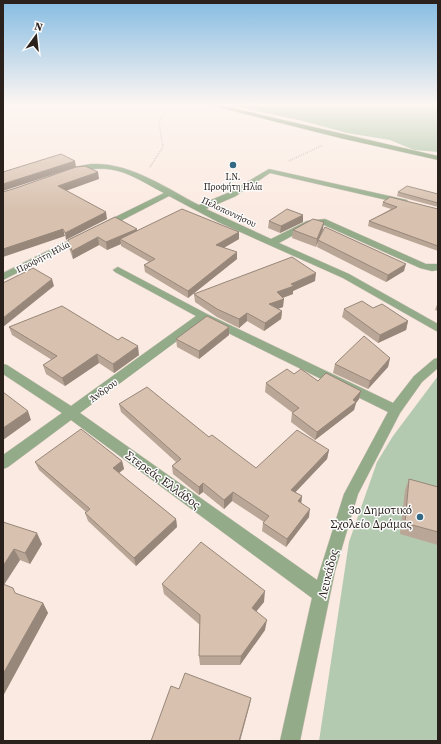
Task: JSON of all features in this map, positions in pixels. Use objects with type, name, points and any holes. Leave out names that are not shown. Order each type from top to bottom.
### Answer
[{"type":"street","points":[[357,140],[438,158]]},
{"type":"street","name":"Πελοποννήσου","points":[[60,175],[82,168],[104,166],[126,170],[198,209],[351,279],[438,330]]},
{"type":"street","points":[[198,209],[233,194],[269,171],[415,205]]},
{"type":"street","name":"Προφήτη Ηλία","points":[[3,277],[169,193]]},
{"type":"street","points":[[273,242],[310,223],[325,222],[423,266],[432,268],[438,267]]},
{"type":"street","points":[[118,270],[203,316],[395,410]]},
{"type":"street","name":"Άνδρου","points":[[3,463],[203,316]]},
{"type":"street","name":"Λευκάδος","points":[[290,741],[327,571],[351,494],[395,410],[418,379],[438,362]]},
{"type":"street","name":"Στερεάς Ελλάδος","points":[[3,368],[71,414],[322,594]]},
{"type":"path","points":[[142,179],[163,147],[162,140]]},
{"type":"path","points":[[269,171],[332,140]]},
{"type":"green space","points":[[388,140],[438,140],[438,152],[414,150]]},
{"type":"green space","points":[[438,376],[438,741],[319,741],[349,542],[377,462],[393,436]]},
{"type":"building","points":[[61,154],[75,161],[3,184],[3,172]]},
{"type":"building","points":[[85,166],[98,172],[58,186],[106,212],[65,233],[63,229],[3,249],[3,192],[76,167]]},
{"type":"building","points":[[407,186],[438,194],[438,203],[398,192]]},
{"type":"building","points":[[390,197],[438,209],[438,246],[369,221],[397,207],[383,202]]},
{"type":"building","points":[[182,209],[239,232],[216,245],[237,252],[188,291],[144,265],[155,259],[120,239]]},
{"type":"building","points":[[287,209],[303,215],[281,226],[269,221]]},
{"type":"building","points":[[115,217],[137,229],[106,242],[98,237],[72,251],[68,240]]},
{"type":"building","points":[[313,219],[324,222],[317,239],[293,230]]},
{"type":"building","points":[[325,227],[406,264],[388,275],[318,240]]},
{"type":"building","points":[[292,257],[316,273],[291,284],[294,286],[277,292],[284,299],[269,304],[282,311],[265,323],[247,313],[239,319],[217,309],[194,294]]},
{"type":"building","points":[[33,268],[52,279],[3,318],[3,283]]},
{"type":"building","points":[[362,301],[373,308],[382,304],[408,321],[380,335],[344,309]]},
{"type":"building","points":[[62,306],[118,340],[122,337],[138,346],[113,364],[97,354],[62,378],[43,365],[57,356],[9,327]]},
{"type":"building","points":[[207,316],[229,327],[199,351],[176,339]]},
{"type":"building","points":[[364,336],[390,358],[370,381],[335,364]]},
{"type":"building","points":[[287,369],[294,374],[301,369],[318,381],[326,373],[361,391],[353,400],[356,402],[317,432],[292,413],[299,408],[266,383]]},
{"type":"building","points":[[147,387],[209,437],[212,435],[256,468],[297,430],[329,450],[291,490],[302,496],[298,501],[310,509],[287,539],[263,523],[269,516],[233,492],[224,500],[203,483],[199,487],[172,466],[181,459],[119,404]]},
{"type":"building","points":[[3,392],[28,411],[3,428]]},
{"type":"building","points":[[81,429],[122,461],[113,468],[176,519],[134,558],[85,513],[90,509],[35,462]]},
{"type":"building","name":"3ο Δημοτικό Σχολείο Δράμας","points":[[409,479],[438,487],[438,532],[405,523]]},
{"type":"building","points":[[3,522],[37,533],[25,553],[14,549],[3,566]]},
{"type":"building","points":[[201,542],[265,591],[252,608],[267,620],[241,656],[199,656],[200,615],[162,584]]},
{"type":"building","points":[[3,584],[13,588],[15,593],[43,603],[3,674]]},
{"type":"building","points":[[185,673],[251,698],[239,741],[151,741],[171,686],[179,689]]},
{"type":"place","name":"Ι.Ν. Προφήτη Ηλία","points":[[233,165]]},
{"type":"place","name":"3ο Δημοτικό Σχολείο Δράμας","points":[[420,517]]}]
